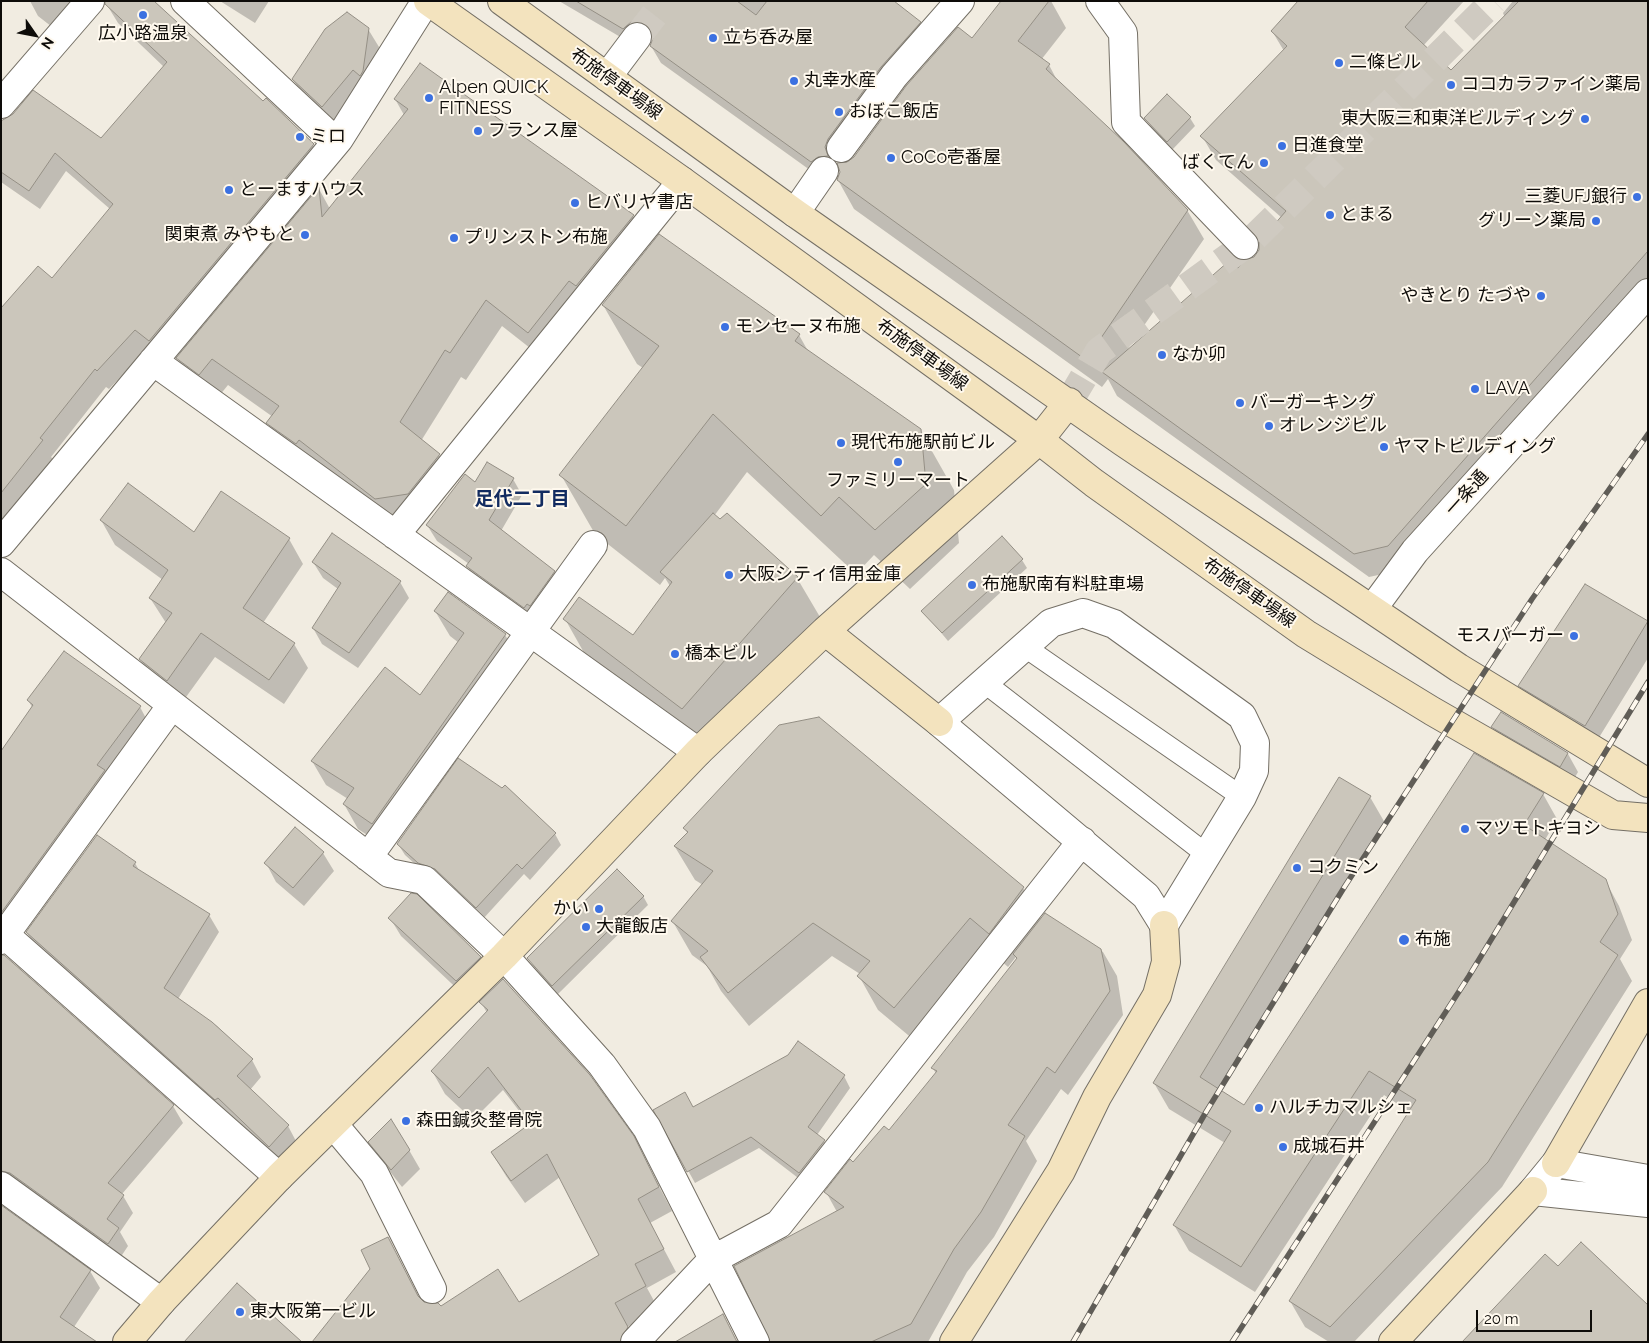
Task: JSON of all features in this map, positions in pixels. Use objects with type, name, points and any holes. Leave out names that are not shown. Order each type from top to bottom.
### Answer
[{"type":"street","points":[[1,104],[90,1]]},
{"type":"street","points":[[185,1],[336,142]]},
{"type":"street","points":[[1,543],[336,142],[427,1]]},
{"type":"street","name":"布施停車場線","points":[[427,1],[682,181],[1039,440],[1110,494],[1299,628],[1432,711],[1613,815],[1648,818]]},
{"type":"street","name":"布施停車場線","points":[[502,1],[796,213],[1069,402],[1123,442],[1373,608],[1458,668],[1648,783]]},
{"type":"street","points":[[841,148],[894,76],[960,1]]},
{"type":"street","points":[[1100,1],[1123,33],[1126,122],[1244,245]]},
{"type":"street","points":[[608,77],[637,37]]},
{"type":"street","points":[[796,213],[824,171]]},
{"type":"street","points":[[395,535],[682,181]]},
{"type":"street","name":"一条通","points":[[1373,608],[1414,551],[1648,293]]},
{"type":"street","points":[[154,361],[698,752]]},
{"type":"street","points":[[127,1342],[161,1302],[279,1177],[504,956],[698,752],[826,631],[1039,440],[1069,402]]},
{"type":"street","points":[[368,857],[594,545]]},
{"type":"street","points":[[1,572],[389,873],[424,880],[504,956],[602,1065],[646,1128],[755,1342]]},
{"type":"street","points":[[938,722],[1051,623],[1084,613],[1114,624],[1242,716],[1255,743],[1254,771],[1242,797],[1164,925]]},
{"type":"street","points":[[826,631],[1082,841],[1146,896],[1164,925],[1166,962],[1157,995],[1097,1097],[1061,1171],[954,1342]]},
{"type":"street","points":[[172,705],[3,937],[279,1177]]},
{"type":"street","points":[[635,1342],[712,1260],[779,1224],[1082,841]]},
{"type":"street","points":[[1393,1342],[1533,1192],[1556,1163],[1648,1003]]},
{"type":"street","points":[[333,1124],[374,1173],[432,1289]]},
{"type":"street","points":[[1556,1163],[1648,1178]]},
{"type":"street","points":[[1,1186],[161,1302]]},
{"type":"street","points":[[1533,1192],[1648,1203]]},
{"type":"lane","points":[[1025,647],[1242,797]]},
{"type":"lane","points":[[985,682],[1206,854]]},
{"type":"building","points":[[105,1],[154,1],[263,101],[266,98],[314,144],[149,341],[135,330],[97,371],[95,369],[40,438],[43,440],[1,493],[1,308],[38,266],[52,278],[113,204],[55,153],[29,191],[1,172],[1,121],[13,114],[33,90],[101,138],[167,62],[105,4]]},
{"type":"building","points":[[576,1],[737,1],[756,15],[767,1],[894,1],[921,22],[881,67],[828,139],[825,147],[828,156],[818,157],[811,162],[650,46],[653,38],[652,31],[646,24],[638,21],[631,22],[623,29]]},
{"type":"building","points":[[1001,1],[1049,1],[1018,41],[1050,64],[1046,69],[1123,141],[1188,210],[1086,360],[837,180],[840,172],[837,163],[847,162],[854,157],[906,86],[958,27],[972,38]]},
{"type":"building","points":[[1298,1],[1428,1],[1405,27],[1451,70],[1519,1],[1648,1],[1648,251],[1388,546],[1354,554],[1102,372],[1229,261],[1238,268],[1244,260],[1254,257],[1259,250],[1259,242],[1286,211],[1200,136],[1287,46],[1271,31]]},
{"type":"building","points":[[347,12],[369,28],[363,71],[360,76],[353,70],[322,107],[292,79],[325,29]]},
{"type":"building","points":[[420,63],[634,215],[576,286],[569,281],[528,333],[486,300],[450,353],[445,350],[400,422],[440,454],[408,494],[375,499],[299,440],[296,444],[266,423],[279,406],[212,359],[199,375],[176,358],[319,187],[322,217],[408,109],[394,99]]},
{"type":"building","points":[[1167,94],[1191,117],[1167,142],[1144,118]]},
{"type":"building","points":[[659,234],[800,334],[795,341],[921,429],[926,484],[875,530],[839,497],[821,516],[713,414],[626,526],[559,475],[659,346],[602,305]]},
{"type":"building","points":[[487,462],[514,478],[489,520],[555,571],[530,606],[527,604],[524,608],[466,566],[472,558],[426,525],[465,474],[475,482]]},
{"type":"building","points":[[128,483],[194,532],[221,491],[290,538],[243,608],[295,643],[269,680],[201,633],[167,681],[139,659],[172,613],[149,598],[168,570],[100,520]]},
{"type":"building","points":[[713,513],[720,519],[727,513],[798,577],[682,709],[563,619],[579,597],[633,635],[672,582],[660,572]]},
{"type":"building","points":[[332,533],[401,581],[349,653],[312,628],[341,583],[312,562]]},
{"type":"building","name":"布施駅南有料駐車場","points":[[1002,536],[1023,559],[942,633],[921,611]]},
{"type":"building","points":[[1585,584],[1648,621],[1585,726],[1518,686]]},
{"type":"building","points":[[448,592],[506,634],[372,824],[343,804],[354,788],[311,761],[385,667],[420,695],[464,633],[434,611]]},
{"type":"building","points":[[64,651],[141,706],[97,765],[105,770],[1,913],[1,751],[33,705],[27,700]]},
{"type":"building","points":[[1501,712],[1568,753],[1560,767],[1491,727]]},
{"type":"building","points":[[819,717],[1024,887],[989,934],[970,918],[894,1008],[857,976],[870,961],[813,923],[728,993],[700,957],[708,951],[671,921],[713,871],[674,846],[688,832],[683,828],[779,725]]},
{"type":"building","points":[[1474,753],[1544,793],[1524,825],[1606,879],[1618,914],[1600,942],[1618,955],[1488,1162],[1330,1327],[1289,1301],[1416,1100],[1369,1071],[1241,1267],[1173,1225],[1231,1131],[1153,1083],[1339,777],[1371,796],[1200,1077],[1244,1105]]},
{"type":"building","points":[[458,758],[502,788],[505,785],[556,833],[522,869],[517,864],[476,908],[435,869],[418,863],[397,844]]},
{"type":"building","points":[[295,827],[324,852],[293,888],[264,863]]},
{"type":"building","points":[[97,835],[136,862],[133,866],[210,914],[164,988],[212,1022],[253,1059],[237,1076],[289,1125],[269,1147],[218,1098],[215,1100],[26,932]]},
{"type":"building","points":[[617,869],[644,896],[552,986],[527,958]]},
{"type":"building","points":[[411,893],[417,894],[481,957],[456,981],[388,918]]},
{"type":"building","points":[[1045,913],[1101,949],[1110,991],[1055,1073],[1047,1067],[1008,1125],[1025,1136],[981,1212],[954,1249],[911,1324],[871,1342],[770,1342],[734,1266],[844,1207],[824,1192],[850,1159],[853,1162],[884,1126],[889,1130],[937,1071],[931,1068],[1017,958],[1013,954]]},
{"type":"building","points":[[1,955],[4,955],[174,1105],[108,1183],[124,1195],[107,1219],[119,1228],[108,1244],[10,1173],[1,1171]]},
{"type":"building","points":[[503,979],[590,1075],[634,1136],[659,1187],[638,1199],[664,1249],[635,1264],[646,1286],[615,1303],[628,1327],[620,1342],[312,1342],[370,1269],[361,1250],[388,1237],[418,1296],[424,1302],[438,1303],[441,1306],[498,1269],[519,1302],[599,1255],[547,1154],[511,1181],[491,1152],[531,1123],[488,1067],[459,1098],[431,1071],[488,1010],[479,1002]]},
{"type":"building","points":[[798,1041],[845,1075],[808,1127],[825,1140],[799,1173],[751,1137],[687,1172],[653,1110],[685,1092],[693,1107],[788,1055]]},
{"type":"building","points":[[391,1119],[410,1150],[391,1170],[368,1142]]},
{"type":"building","points":[[1,1205],[91,1270],[60,1317],[97,1342],[1,1342]]},
{"type":"building","points":[[1581,1242],[1648,1305],[1648,1342],[1462,1342],[1545,1254],[1558,1266]]},
{"type":"building","name":"東大阪第一ビル","points":[[237,1283],[302,1342],[184,1342]]},
{"type":"building","points":[[723,1314],[737,1342],[675,1342]]},
{"type":"tunnel","points":[[1069,402],[1099,351],[1252,240],[1494,1]]},
{"type":"tunnel","points":[[637,37],[655,14]]},
{"type":"railway","points":[[1073,1342],[1206,1112],[1345,886],[1532,599],[1648,434]]},
{"type":"railway","points":[[1232,1342],[1469,976],[1648,682]]},
{"type":"place","name":"広小路温泉","points":[[143,15]]},
{"type":"place","name":"立ち呑み屋","points":[[713,38]]},
{"type":"place","name":"二條ビル","points":[[1339,63]]},
{"type":"place","name":"丸幸水産","points":[[794,81]]},
{"type":"place","name":"ココカラファイン薬局","points":[[1451,85]]},
{"type":"place","name":"Alpen QUICK FITNESS","points":[[429,98]]},
{"type":"place","name":"おぼこ飯店","points":[[839,112]]},
{"type":"place","name":"東大阪三和東洋ビルディング","points":[[1585,119]]},
{"type":"place","name":"フランス屋","points":[[478,131]]},
{"type":"place","name":"ミロ","points":[[300,137]]},
{"type":"place","name":"日進食堂","points":[[1282,146]]},
{"type":"place","name":"CoCo壱番屋","points":[[891,158]]},
{"type":"place","name":"ばくてん","points":[[1264,163]]},
{"type":"place","name":"とーますハウス","points":[[229,190]]},
{"type":"place","name":"三菱UFJ銀行","points":[[1637,197]]},
{"type":"place","name":"ヒバリヤ書店","points":[[575,203]]},
{"type":"place","name":"とまる","points":[[1330,215]]},
{"type":"place","name":"グリーン薬局","points":[[1596,221]]},
{"type":"place","name":"関東煮 みやもと","points":[[305,235]]},
{"type":"place","name":"プリンストン布施","points":[[454,238]]},
{"type":"place","name":"やきとり たづや","points":[[1541,296]]},
{"type":"place","name":"モンセーヌ布施","points":[[725,327]]},
{"type":"place","name":"なか卯","points":[[1162,355]]},
{"type":"place","name":"LAVA","points":[[1475,389]]},
{"type":"place","name":"バーガーキング","points":[[1240,403]]},
{"type":"place","name":"オレンジビル","points":[[1269,426]]},
{"type":"place","name":"現代布施駅前ビル","points":[[841,443]]},
{"type":"place","name":"ヤマトビルディング","points":[[1384,447]]},
{"type":"place","name":"ファミリーマート","points":[[898,462]]},
{"type":"place","name":"大阪シティ信用金庫","points":[[729,575]]},
{"type":"place","name":"布施駅南有料駐車場","points":[[972,585]]},
{"type":"place","name":"モスバーガー","points":[[1574,636]]},
{"type":"place","name":"橋本ビル","points":[[675,654]]},
{"type":"place","name":"マツモトキヨシ","points":[[1465,829]]},
{"type":"place","name":"コクミン","points":[[1297,868]]},
{"type":"place","name":"かい","points":[[599,909]]},
{"type":"place","name":"大龍飯店","points":[[586,927]]},
{"type":"place","name":"布施","points":[[1404,940]]},
{"type":"place","name":"ハルチカマルシェ","points":[[1259,1108]]},
{"type":"place","name":"森田鍼灸整骨院","points":[[406,1121]]},
{"type":"place","name":"成城石井","points":[[1283,1147]]},
{"type":"place","name":"東大阪第一ビル","points":[[240,1312]]},
{"type":"district","name":"足代二丁目","points":[[522,499]]}]
